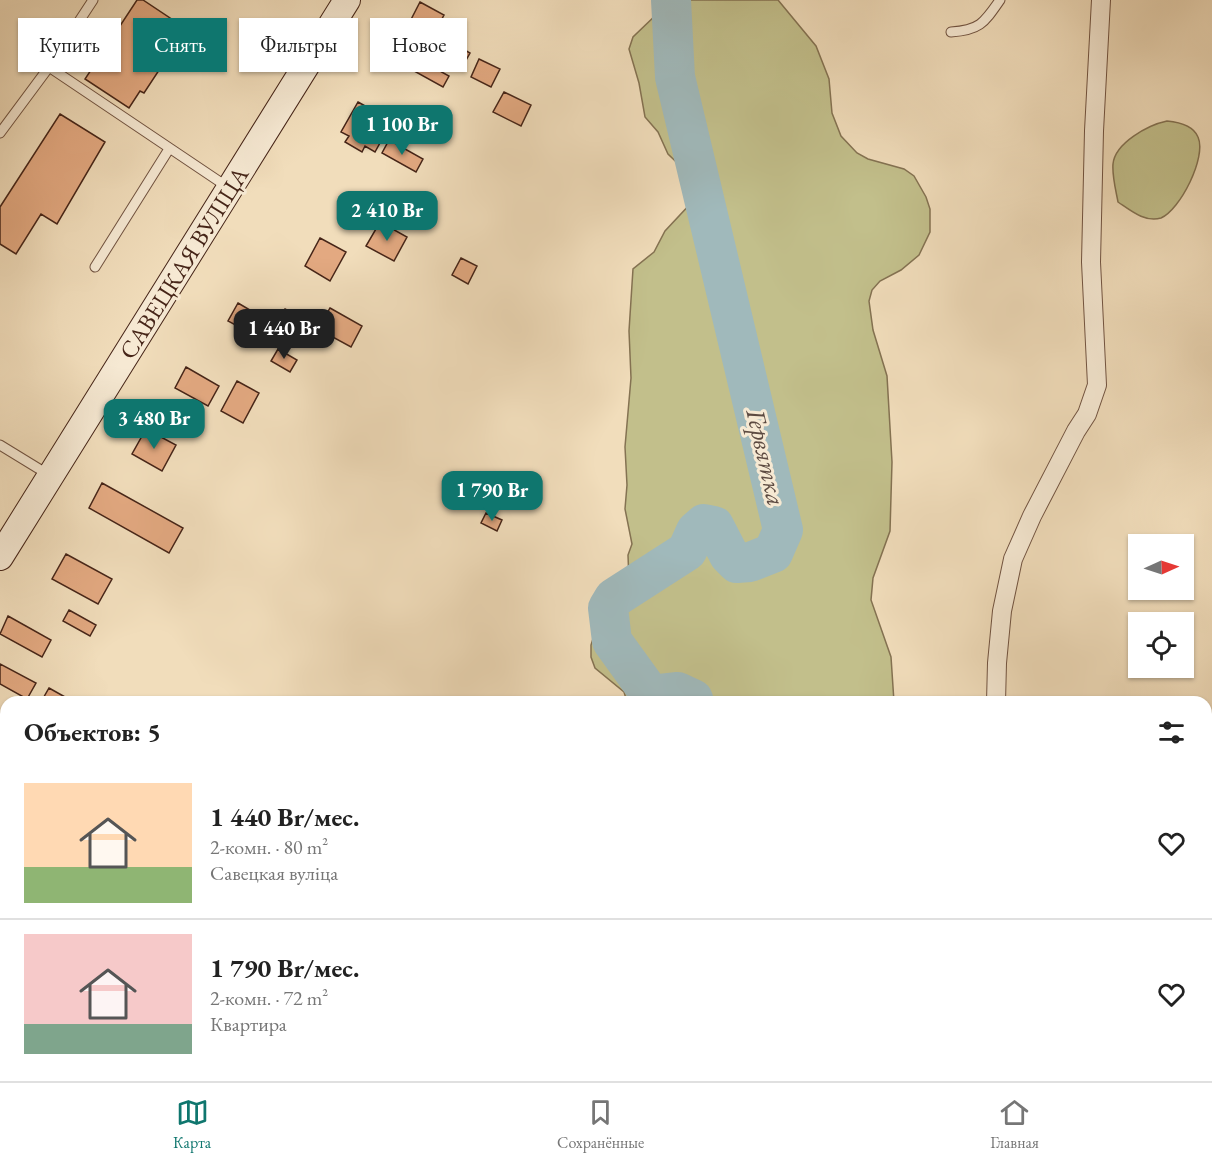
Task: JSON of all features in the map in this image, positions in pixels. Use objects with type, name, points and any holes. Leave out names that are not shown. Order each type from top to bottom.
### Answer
[{"type":"main road","name":"САВЕЦКАЯ ВУЛІЦА","points":[[0,556],[347,0]]},
{"type":"street","points":[[996,696],[1002,611],[1013,559],[1032,516],[1087,414],[1097,385],[1091,262],[1094,131],[1101,0]]},
{"type":"lane","points":[[81,18],[93,0]]},
{"type":"lane","points":[[951,32],[966,31],[983,24],[1000,0]]},
{"type":"lane","points":[[0,133],[45,72]]},
{"type":"lane","points":[[56,72],[231,189]]},
{"type":"lane","points":[[95,267],[169,149]]},
{"type":"lane","points":[[0,445],[51,476]]},
{"type":"shaded area","points":[[667,0],[778,0],[816,46],[829,79],[832,113],[841,136],[857,153],[868,159],[904,169],[914,176],[926,197],[930,209],[930,232],[919,255],[901,270],[880,281],[872,290],[869,301],[873,330],[887,376],[892,462],[890,531],[873,578],[871,600],[891,657],[894,696],[625,696],[624,692],[595,668],[591,657],[591,645],[595,632],[609,611],[627,593],[629,581],[628,555],[632,544],[625,509],[627,485],[625,447],[631,378],[629,331],[633,269],[654,252],[665,231],[692,202],[696,191],[694,179],[668,154],[658,132],[645,117],[639,83],[629,49],[633,37],[660,11]]},
{"type":"shaded area","points":[[1167,121],[1185,125],[1196,133],[1200,146],[1199,157],[1190,182],[1176,205],[1161,218],[1149,219],[1118,202],[1113,164],[1115,156],[1126,142],[1151,126]]},
{"type":"building","points":[[137,0],[143,0],[170,18],[133,18],[133,72],[158,72],[144,93],[140,91],[129,108],[85,79],[90,72],[121,72],[121,24]]},
{"type":"building","points":[[420,2],[444,15],[442,18],[412,18]]},
{"type":"building","points":[[479,59],[500,69],[491,87],[471,77]]},
{"type":"building","points":[[416,72],[442,72],[449,76],[443,87]]},
{"type":"building","points":[[504,92],[531,105],[521,126],[493,112]]},
{"type":"building","points":[[358,102],[392,121],[375,152],[365,146],[362,152],[345,142],[349,136],[341,132]]},
{"type":"building","points":[[60,114],[105,142],[57,224],[41,214],[16,254],[0,244],[0,207]]},
{"type":"building","points":[[389,140],[423,159],[416,172],[382,153]]},
{"type":"building","points":[[380,222],[407,237],[394,261],[366,246]]},
{"type":"building","points":[[320,238],[346,252],[330,281],[305,266]]},
{"type":"building","points":[[461,258],[477,266],[468,284],[452,275]]},
{"type":"building","points":[[238,303],[265,319],[256,336],[228,321]]},
{"type":"building","points":[[330,308],[362,326],[351,347],[318,329]]},
{"type":"building","points":[[285,309],[298,316],[284,342],[271,335]]},
{"type":"building","points":[[278,349],[297,360],[290,372],[271,361]]},
{"type":"building","points":[[186,367],[219,386],[208,406],[175,388]]},
{"type":"building","points":[[237,381],[259,393],[243,423],[221,411]]},
{"type":"building","points":[[146,429],[176,445],[162,471],[132,454]]},
{"type":"building","points":[[102,483],[183,528],[169,553],[89,508]]},
{"type":"building","points":[[486,513],[502,520],[497,531],[481,523]]},
{"type":"building","points":[[66,554],[112,579],[98,604],[52,579]]},
{"type":"building","points":[[69,610],[96,625],[90,636],[63,621]]},
{"type":"building","points":[[8,616],[51,640],[42,657],[0,634]]},
{"type":"building","points":[[0,664],[36,683],[29,696],[22,696],[0,684]]},
{"type":"building","points":[[49,688],[63,696],[44,696]]},
{"type":"waterway","name":"Гервятка","points":[[671,0],[675,77],[783,530],[773,553],[750,562],[737,563],[729,555],[714,526],[704,524],[696,531],[687,551],[614,598],[608,608],[612,641],[651,695],[678,692],[687,696]]}]
